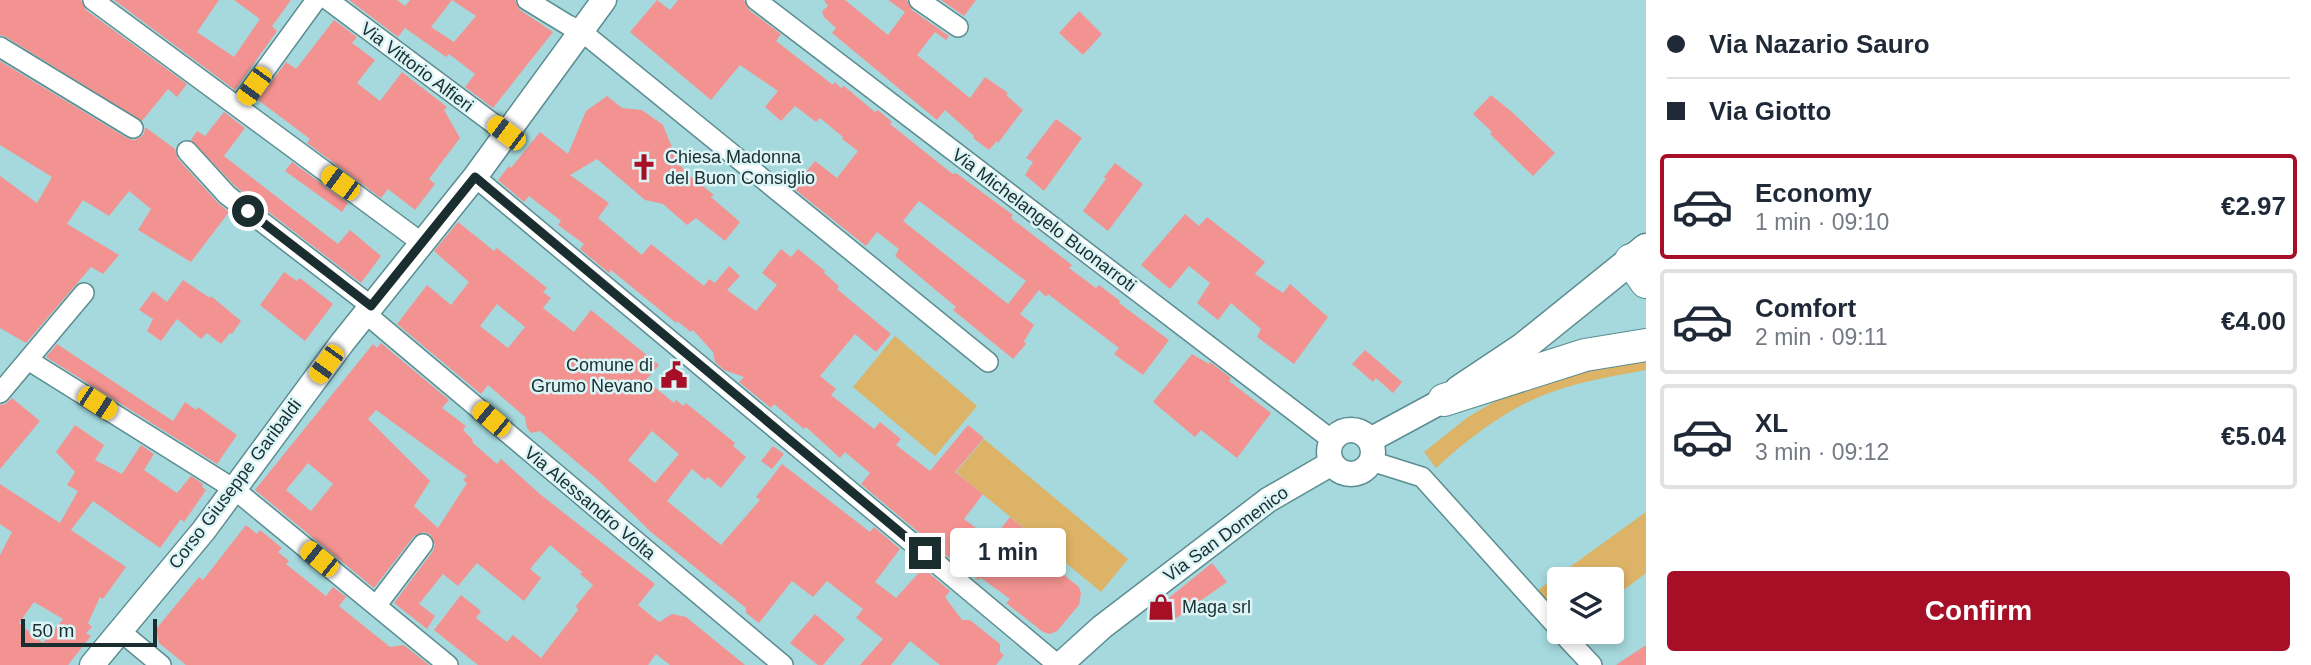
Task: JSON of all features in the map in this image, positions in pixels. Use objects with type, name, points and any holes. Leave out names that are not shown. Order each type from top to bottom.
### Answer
[{"type":"highway","points":[[1444,400],[1586,355],[1646,345]]},
{"type":"main road","points":[[1444,400],[1522,348],[1643,259]]},
{"type":"street","points":[[93,0],[422,243]]},
{"type":"street","points":[[238,107],[316,0]]},
{"type":"street","name":"Via Vittorio Alfieri","points":[[328,0],[506,133]]},
{"type":"street","points":[[527,0],[581,31],[988,362]]},
{"type":"street","name":"Corso Giuseppe Garibaldi","points":[[92,665],[238,493],[368,310],[475,177],[604,0]]},
{"type":"street","name":"Via Michelangelo Buonarroti","points":[[756,0],[1332,451]]},
{"type":"street","points":[[919,0],[958,27]]},
{"type":"street","points":[[0,47],[133,128]]},
{"type":"street","name":"Via Alessandro Volta","points":[[187,151],[227,195],[368,310],[783,665]]},
{"type":"street","points":[[475,177],[1059,665]]},
{"type":"street","points":[[0,393],[84,293]]},
{"type":"street","points":[[28,360],[238,493],[448,665]]},
{"type":"street","points":[[1444,400],[1370,451],[1367,467],[1355,474],[1342,472],[1332,451],[1338,434],[1351,430],[1359,431],[1370,451],[1422,477],[1547,616]]},
{"type":"street","name":"Via San Domenico","points":[[1059,665],[1102,627],[1332,451]]},
{"type":"street","points":[[376,606],[423,544]]},
{"type":"street","points":[[120,631],[161,665]]},
{"type":"street","points":[[1572,644],[1591,665]]},
{"type":"shaded area","points":[[895,336],[977,406],[935,456],[853,387]]},
{"type":"shaded area","points":[[1646,355],[1646,370],[1566,387],[1520,406],[1476,434],[1436,468],[1424,452],[1468,417],[1516,389]]},
{"type":"shaded area","points":[[984,439],[1128,559],[1101,592],[956,472]]},
{"type":"shaded area","points":[[1646,512],[1646,573],[1624,590],[1624,567],[1570,567]]},
{"type":"shaded area","points":[[1547,584],[1547,600],[1538,590]]},
{"type":"building","points":[[0,0],[81,0],[86,10],[187,84],[177,97],[168,89],[142,121],[0,35]]},
{"type":"building","points":[[114,0],[219,0],[197,32],[234,57],[260,19],[234,0],[291,0],[272,26],[277,31],[235,90]]},
{"type":"building","points":[[349,0],[397,0],[405,6],[410,0],[452,0],[515,0],[520,10],[553,32],[493,108],[465,87],[475,74],[449,54],[446,57],[405,28],[398,37]],"holes":[[[452,0],[476,16],[454,42],[431,27]]]},
{"type":"building","points":[[657,0],[670,10],[678,0],[744,0],[749,10],[781,34],[776,41],[833,85],[835,82],[841,88],[844,86],[875,112],[878,110],[892,122],[890,124],[945,168],[953,174],[956,173],[1013,215],[1011,218],[1072,265],[1069,268],[1096,288],[1099,285],[1169,340],[1143,375],[1114,354],[1119,348],[1039,290],[1020,314],[1034,325],[1024,341],[1026,344],[1013,359],[953,310],[956,307],[895,256],[899,249],[877,232],[866,246],[793,188],[815,161],[837,178],[858,151],[842,139],[843,137],[820,118],[816,122],[795,106],[781,121],[765,107],[778,91],[740,65],[711,100],[630,32]],"holes":[[[919,201],[1026,281],[1008,304],[903,221]]]},
{"type":"building","points":[[824,0],[845,0],[888,35],[905,12],[888,0],[907,0],[912,10],[949,36],[946,40],[935,32],[917,55],[970,98],[985,77],[1008,93],[1006,95],[1023,110],[998,143],[997,141],[989,150],[945,110],[937,120],[832,33],[836,28],[824,17],[822,11],[828,6]]},
{"type":"building","points":[[941,0],[976,0],[964,16]]},
{"type":"building","points":[[1079,11],[1102,34],[1083,55],[1059,33]]},
{"type":"building","points":[[334,20],[357,37],[352,43],[375,60],[357,83],[380,101],[402,72],[447,107],[444,110],[460,138],[429,179],[435,184],[415,210],[388,189],[381,198],[307,143],[310,139],[258,100],[286,62],[296,69]]},
{"type":"building","points":[[0,61],[127,138],[139,138],[144,134],[145,127],[175,149],[178,159],[229,212],[191,262],[138,230],[151,209],[129,191],[109,216],[83,200],[67,224],[119,255],[103,274],[91,267],[26,343],[0,328],[0,176],[37,203],[52,177],[0,145]]},
{"type":"building","points":[[1491,95],[1555,153],[1533,176],[1473,114]]},
{"type":"building","points":[[607,96],[622,108],[642,110],[663,125],[677,160],[685,172],[714,195],[711,197],[740,222],[725,241],[696,218],[687,225],[663,204],[645,200],[597,159],[570,175],[609,203],[598,218],[642,255],[651,244],[704,286],[709,279],[715,283],[729,266],[740,276],[727,290],[756,311],[777,285],[762,273],[781,249],[791,257],[798,249],[825,271],[839,286],[837,289],[891,334],[876,352],[855,334],[820,376],[836,389],[831,395],[874,429],[880,422],[901,439],[896,445],[930,471],[968,425],[984,438],[955,472],[983,494],[964,519],[992,540],[1010,517],[1041,543],[1034,551],[1079,587],[1079,605],[1057,631],[1050,634],[1043,632],[1006,603],[1010,599],[981,578],[978,580],[965,571],[861,484],[870,473],[845,452],[840,458],[806,427],[804,429],[774,404],[771,408],[739,382],[744,377],[724,370],[715,362],[713,352],[693,330],[691,332],[677,321],[676,323],[611,270],[609,273],[580,249],[584,244],[558,225],[561,221],[529,196],[524,202],[498,180],[540,132],[568,154],[586,111]]},
{"type":"building","points":[[224,112],[245,128],[224,156],[338,244],[350,230],[381,256],[361,283],[235,186],[191,140],[197,131],[205,136]]},
{"type":"building","points":[[1056,119],[1082,138],[1044,191],[1025,175],[1033,162],[1026,158]]},
{"type":"building","points":[[292,162],[348,203],[342,212],[285,171]]},
{"type":"building","points":[[1115,163],[1143,184],[1108,231],[1083,211]]},
{"type":"building","points":[[1185,214],[1199,226],[1207,217],[1265,262],[1255,274],[1283,293],[1290,284],[1328,317],[1294,364],[1257,337],[1261,329],[1231,303],[1218,320],[1197,303],[1210,283],[1189,266],[1170,289],[1141,265]]},
{"type":"building","points":[[458,222],[494,251],[497,248],[547,288],[543,292],[551,298],[543,308],[574,332],[591,310],[659,365],[646,380],[674,403],[676,400],[683,406],[686,403],[735,443],[733,446],[746,457],[721,488],[692,469],[667,501],[721,545],[760,500],[756,497],[782,464],[870,532],[874,527],[900,549],[875,582],[896,598],[923,568],[950,591],[945,597],[962,620],[970,620],[1000,644],[1000,652],[1004,655],[996,665],[940,665],[910,641],[891,665],[860,665],[883,639],[856,618],[863,609],[827,581],[813,597],[792,581],[759,623],[746,613],[746,608],[651,532],[598,480],[540,431],[531,433],[525,417],[488,385],[481,394],[397,324],[427,285],[451,305],[469,282],[434,251]],"holes":[[[497,304],[525,327],[508,348],[480,326]],[[652,431],[679,454],[655,483],[628,460]]]},
{"type":"building","points":[[284,272],[297,281],[300,278],[333,304],[305,341],[260,305]]},
{"type":"building","points":[[183,280],[210,298],[211,296],[241,321],[221,344],[207,333],[201,339],[177,319],[161,341],[147,331],[153,319],[139,310],[153,291],[167,302]]},
{"type":"building","points":[[381,343],[449,400],[442,408],[466,426],[463,430],[472,442],[497,464],[501,459],[541,495],[655,584],[638,605],[659,622],[672,614],[686,617],[745,665],[670,665],[656,654],[648,665],[478,665],[434,630],[461,595],[481,611],[476,618],[507,642],[513,635],[541,658],[578,610],[576,606],[593,585],[550,545],[530,569],[541,578],[524,601],[477,563],[458,586],[443,574],[419,604],[435,616],[427,629],[394,603],[433,551],[435,545],[431,535],[424,532],[414,536],[374,588],[255,490],[373,344],[377,348]],"holes":[[[376,410],[467,476],[463,480],[467,483],[438,528],[414,506],[430,481],[368,419]],[[308,463],[333,484],[311,511],[286,490]]]},
{"type":"building","points":[[57,344],[173,421],[185,402],[196,410],[198,407],[237,435],[217,464],[46,357]]},
{"type":"building","points":[[1365,350],[1402,382],[1393,393],[1376,378],[1373,382],[1352,364]]},
{"type":"building","points":[[1192,354],[1209,364],[1210,362],[1231,378],[1229,381],[1271,413],[1237,458],[1201,430],[1195,437],[1153,402]]},
{"type":"building","points":[[12,398],[40,421],[0,469],[0,405]]},
{"type":"building","points":[[75,425],[104,445],[95,460],[122,474],[141,445],[154,454],[144,470],[177,493],[191,476],[203,484],[202,487],[206,490],[184,522],[181,519],[160,548],[93,501],[71,530],[126,567],[103,599],[100,597],[88,623],[92,627],[86,633],[91,636],[68,665],[0,665],[0,555],[12,532],[0,524],[0,484],[60,523],[78,491],[67,485],[75,472],[56,452]],"holes":[[[34,602],[63,619],[43,643],[19,623]]]},
{"type":"building","points":[[773,446],[784,454],[772,469],[761,461]]},
{"type":"building","points":[[246,525],[257,534],[260,530],[282,548],[278,552],[289,561],[286,564],[326,596],[333,587],[346,597],[339,606],[390,647],[404,645],[429,665],[186,665],[159,643],[156,629],[199,577],[203,580]]},
{"type":"building","points":[[1212,563],[1227,582],[1172,621],[1160,605]]},
{"type":"building","points":[[815,614],[845,639],[823,665],[818,665],[790,643]]},
{"type":"building","points":[[1646,645],[1646,665],[1616,665]]},
{"type":"place","name":"Chiesa Madonna del Buon Consiglio","points":[[644,167]]},
{"type":"place","name":"Comune di Grumo Nevano","points":[[674,375]]},
{"type":"place","name":"Maga srl","points":[[1161,607]]},
{"type":"route","points":[[248,211],[371,306],[475,177],[925,553]]}]
